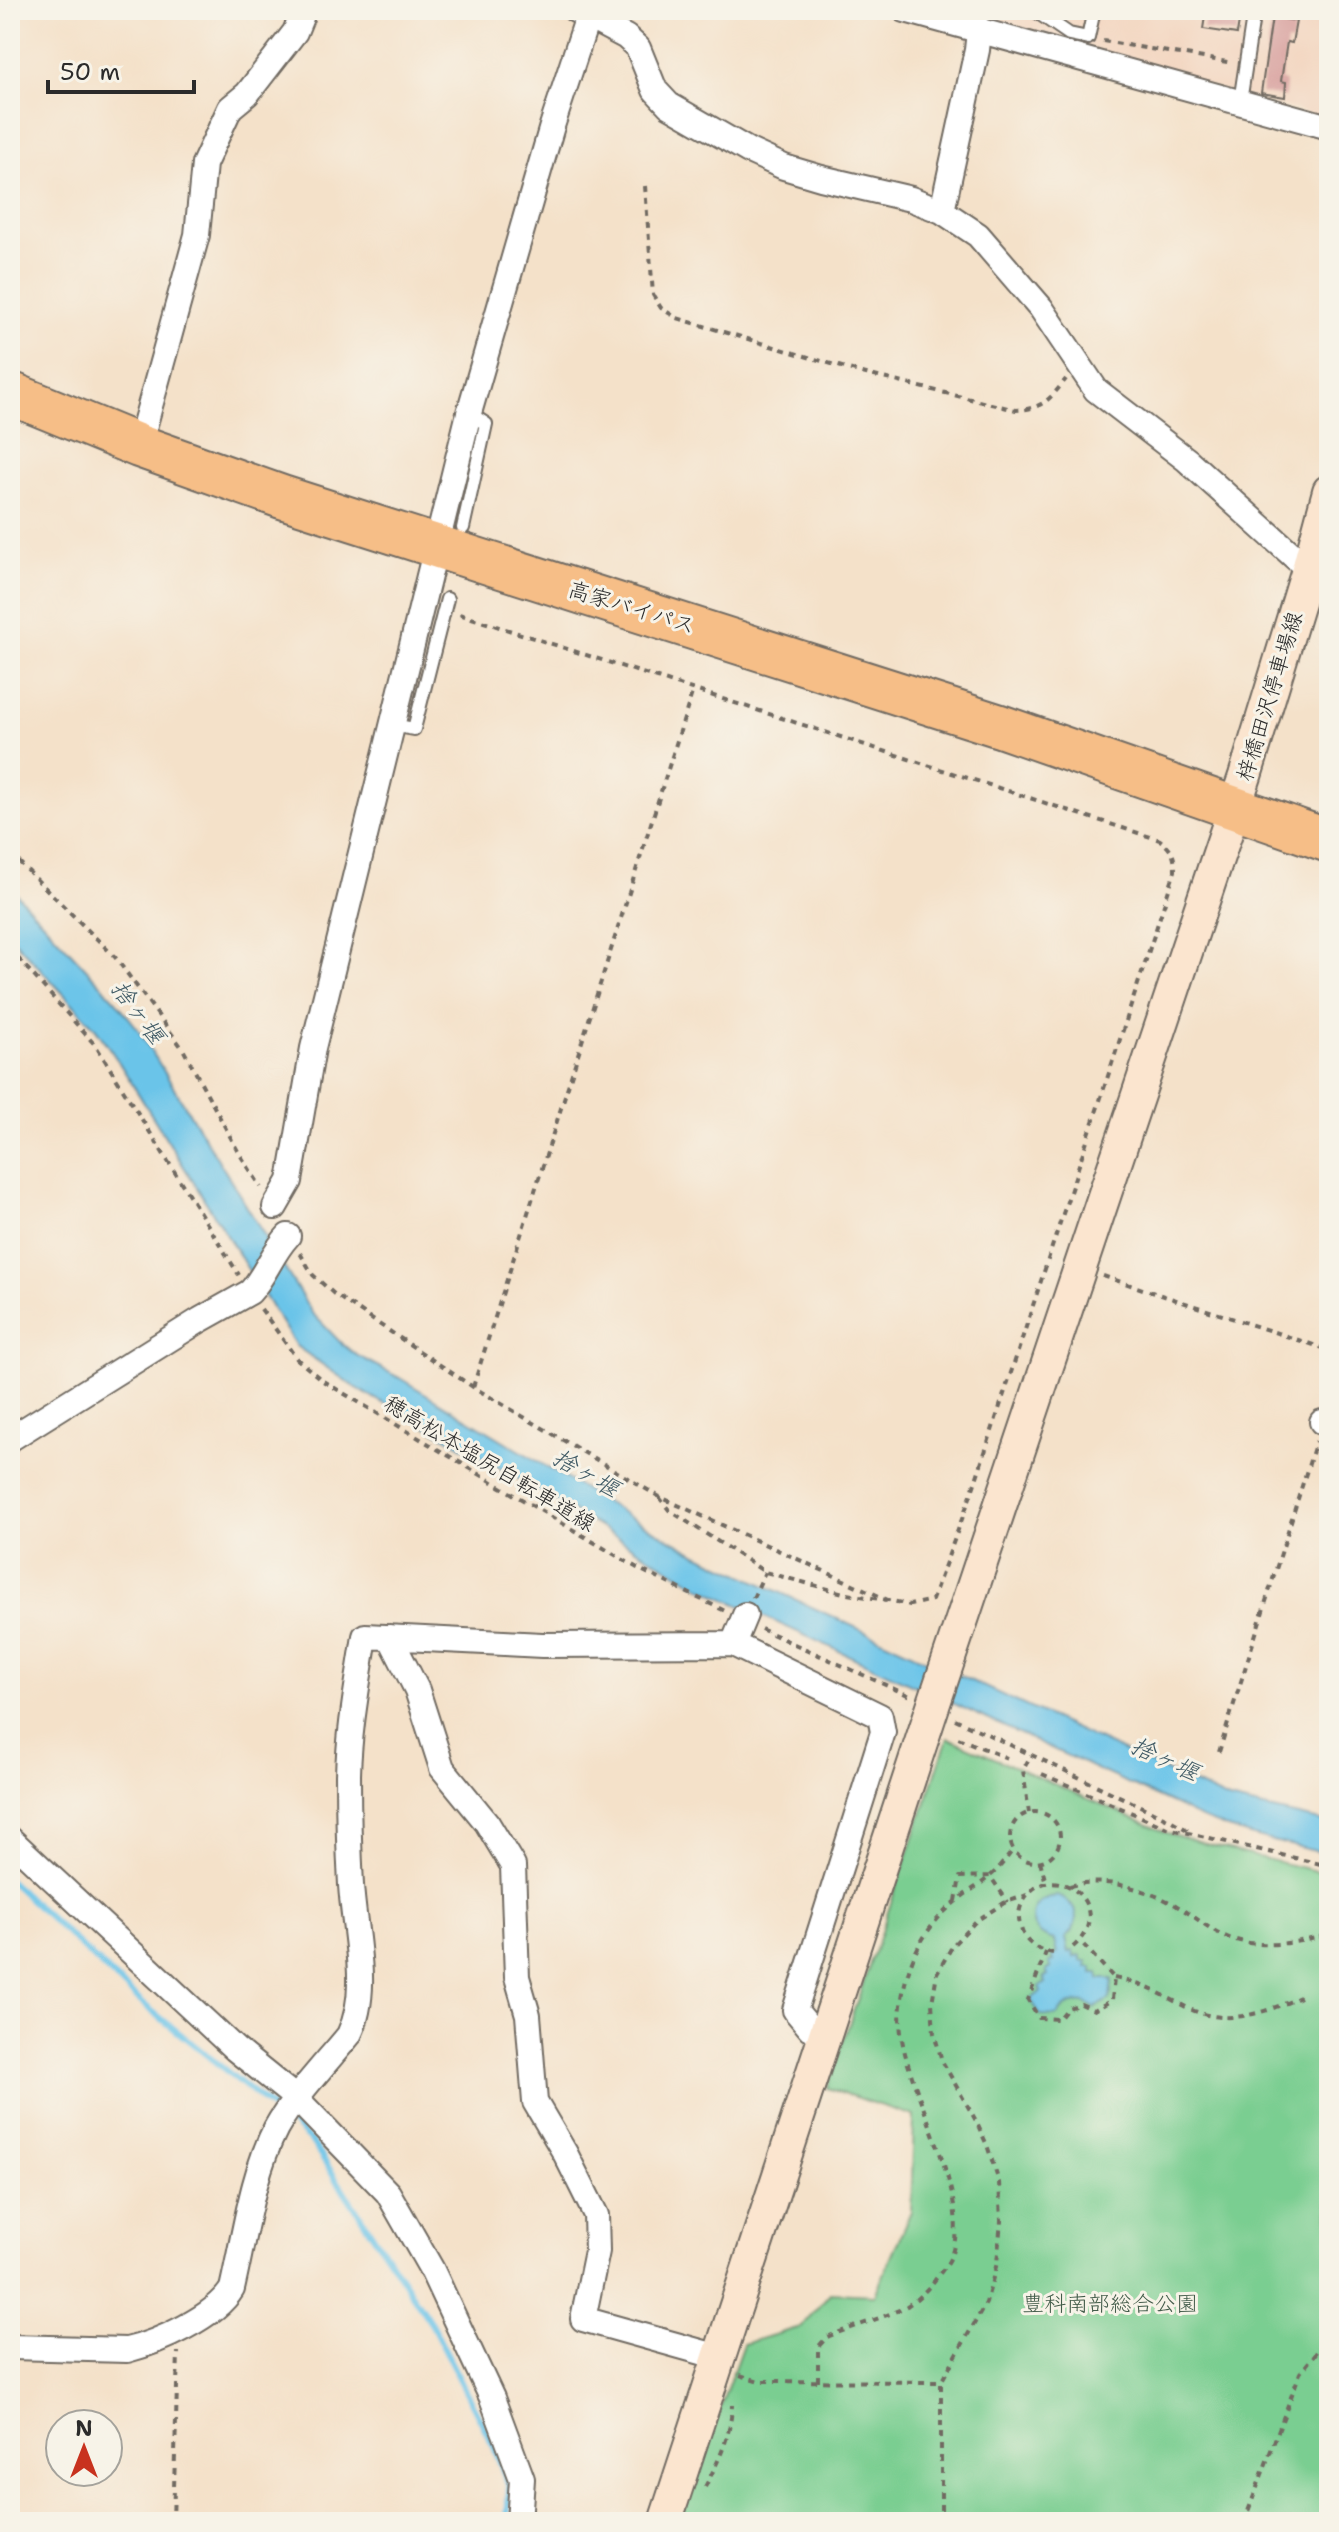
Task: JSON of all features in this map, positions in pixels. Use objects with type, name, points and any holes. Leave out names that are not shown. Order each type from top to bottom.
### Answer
[{"type":"highway","name":"高家バイパス","points":[[10,393],[139,446],[282,497],[450,538],[716,634],[1000,726],[1329,841]]},
{"type":"highway","name":"高家バイパス","points":[[1244,812],[1329,832]]},
{"type":"street","points":[[139,446],[197,235],[204,164],[230,108],[247,94],[295,32],[304,10]]},
{"type":"street","points":[[905,10],[980,20],[1329,127]]},
{"type":"street","points":[[275,1207],[290,1181],[313,1048],[392,725],[450,538],[469,413],[584,12],[626,37],[638,48],[655,90],[669,105],[749,151],[784,167],[821,178],[911,199],[942,211],[978,235],[1041,308],[1096,390],[1187,460],[1319,579]]},
{"type":"street","points":[[942,211],[977,50],[980,20]]},
{"type":"street","name":"梓橋田沢停車場線","points":[[665,2522],[1081,1268],[1244,812],[1245,776],[1319,579],[1329,491]]},
{"type":"street","points":[[10,1439],[250,1292],[282,1242]]},
{"type":"street","points":[[733,1644],[746,1619]]},
{"type":"street","points":[[10,2347],[127,2350],[141,2347],[179,2329],[225,2301],[232,2289],[265,2156],[277,2126],[349,2035],[357,2018],[360,1974],[351,1885],[348,1777],[350,1732],[365,1636],[542,1645],[733,1644],[880,1716],[883,1732],[795,2010],[810,2028],[825,2036]]},
{"type":"street","points":[[390,1637],[417,1690],[442,1768],[487,1823],[513,1866],[517,1977],[528,2015],[535,2102],[596,2215],[597,2251],[583,2319],[719,2357]]},
{"type":"street","points":[[10,1839],[235,2049],[297,2099],[388,2193],[432,2270],[492,2398],[522,2479],[519,2522]]},
{"type":"lane","points":[[1034,10],[1069,34],[1088,38],[1094,10]]},
{"type":"lane","points":[[1240,102],[1254,10]]},
{"type":"lane","points":[[392,725],[414,729],[446,604]]},
{"type":"path","points":[[1088,38],[1247,65]]},
{"type":"path","points":[[645,186],[653,295],[661,308],[677,318],[862,373],[1016,410],[1034,409],[1052,397],[1077,364]]},
{"type":"path","points":[[446,604],[693,690],[1160,840],[1172,850],[1175,859],[1175,871],[972,1492],[932,1600],[910,1605],[847,1594],[765,1572],[669,1510],[658,1496]]},
{"type":"path","points":[[473,1387],[693,690]]},
{"type":"path","points":[[10,853],[115,957],[183,1049],[239,1153],[275,1207]]},
{"type":"path","name":"穂高松本塩尻自転車道線","points":[[10,949],[96,1046],[297,1359],[323,1381],[625,1562],[934,1707],[1172,1821],[1191,1833]]},
{"type":"path","points":[[282,1242],[334,1294],[473,1387],[658,1496],[888,1600]]},
{"type":"path","points":[[1047,1258],[1329,1350]]},
{"type":"path","points":[[1219,1752],[1326,1423]]},
{"type":"path","points":[[762,1580],[765,1572]]},
{"type":"path","points":[[958,1738],[1007,1758]]},
{"type":"path","points":[[1029,1813],[1023,1770],[1031,1755]]},
{"type":"path","points":[[1042,1774],[1167,1828],[1329,1866]]},
{"type":"path","points":[[1029,1813],[1046,1815],[1058,1827],[1060,1835],[1055,1852],[1040,1861],[1025,1860],[1010,1843],[1012,1827],[1029,1813]]},
{"type":"path","points":[[818,2381],[818,2347],[827,2337],[909,2305],[933,2283],[951,2257],[956,2228],[954,2202],[947,2172],[901,2038],[903,1990],[917,1951],[938,1918],[990,1876],[1013,1850]]},
{"type":"path","points":[[1040,1861],[1046,1883]]},
{"type":"path","points":[[956,1901],[960,1877],[990,1876]]},
{"type":"path","points":[[990,1876],[1008,1902]]},
{"type":"path","points":[[1070,1886],[1084,1881],[1104,1882],[1148,1893],[1178,1906],[1206,1928],[1237,1941],[1270,1944],[1329,1935]]},
{"type":"path","points":[[941,2522],[941,2382],[986,2303],[997,2263],[1001,2221],[999,2182],[987,2145],[942,2061],[934,2033],[932,2003],[937,1973],[953,1945],[976,1921],[1046,1883],[1070,1886],[1080,1893],[1086,1903],[1088,1927],[1073,1947]]},
{"type":"path","points":[[1027,1895],[1019,1916],[1024,1937],[1032,1945],[1053,1953]]},
{"type":"path","points":[[1080,1941],[1114,1978],[1144,1985],[1189,2009],[1222,2017],[1240,2017],[1261,2013],[1300,1997]]},
{"type":"path","points":[[1046,1952],[1028,2000],[1039,2018],[1059,2019],[1068,2008],[1081,2004],[1094,2010],[1112,2000],[1114,1978]]},
{"type":"path","points":[[173,2522],[179,2329]]},
{"type":"path","points":[[1244,2522],[1300,2373],[1329,2337]]},
{"type":"path","points":[[719,2357],[728,2371],[759,2381],[941,2382]]},
{"type":"shaded area","points":[[935,10],[1329,10],[1329,119]]},
{"type":"green space","name":"豊科南部総合公園","points":[[948,1738],[1167,1833],[1329,1874],[1329,2522],[679,2522],[743,2344],[801,2327],[830,2293],[875,2295],[911,2211],[914,2116],[827,2088]]},
{"type":"water","points":[[10,887],[116,1001],[138,1029],[312,1313],[356,1355],[699,1555],[1229,1800],[1329,1823],[1329,1854],[1250,1835],[1212,1822],[706,1590],[471,1451],[359,1390],[296,1346],[96,1029],[10,936]]},
{"type":"water","points":[[1057,1896],[1070,1904],[1076,1915],[1074,1927],[1065,1938],[1068,1952],[1073,1951],[1074,1957],[1081,1956],[1081,1961],[1087,1961],[1092,1973],[1099,1973],[1099,1979],[1112,1979],[1110,1999],[1095,2008],[1074,2003],[1057,2016],[1041,2015],[1030,1999],[1041,1992],[1039,1987],[1046,1983],[1044,1977],[1048,1975],[1046,1970],[1051,1968],[1049,1963],[1054,1961],[1052,1956],[1057,1954],[1054,1940],[1037,1930],[1032,1916],[1039,1903]]},
{"type":"building","points":[[1206,10],[1241,10],[1237,34],[1203,29]]},
{"type":"building","points":[[1272,17],[1296,21],[1292,43],[1287,42],[1281,81],[1286,82],[1285,97],[1261,93]]},
{"type":"waterway","points":[[10,1881],[141,2002],[277,2112]]},
{"type":"waterway","points":[[290,2122],[312,2142],[432,2325],[494,2447],[509,2487],[507,2522]]},
{"type":"water label","name":"捨ヶ堰","points":[[138,1012]]},
{"type":"water label","name":"捨ヶ堰","points":[[586,1473]]},
{"type":"water label","name":"捨ヶ堰","points":[[1165,1759]]}]
